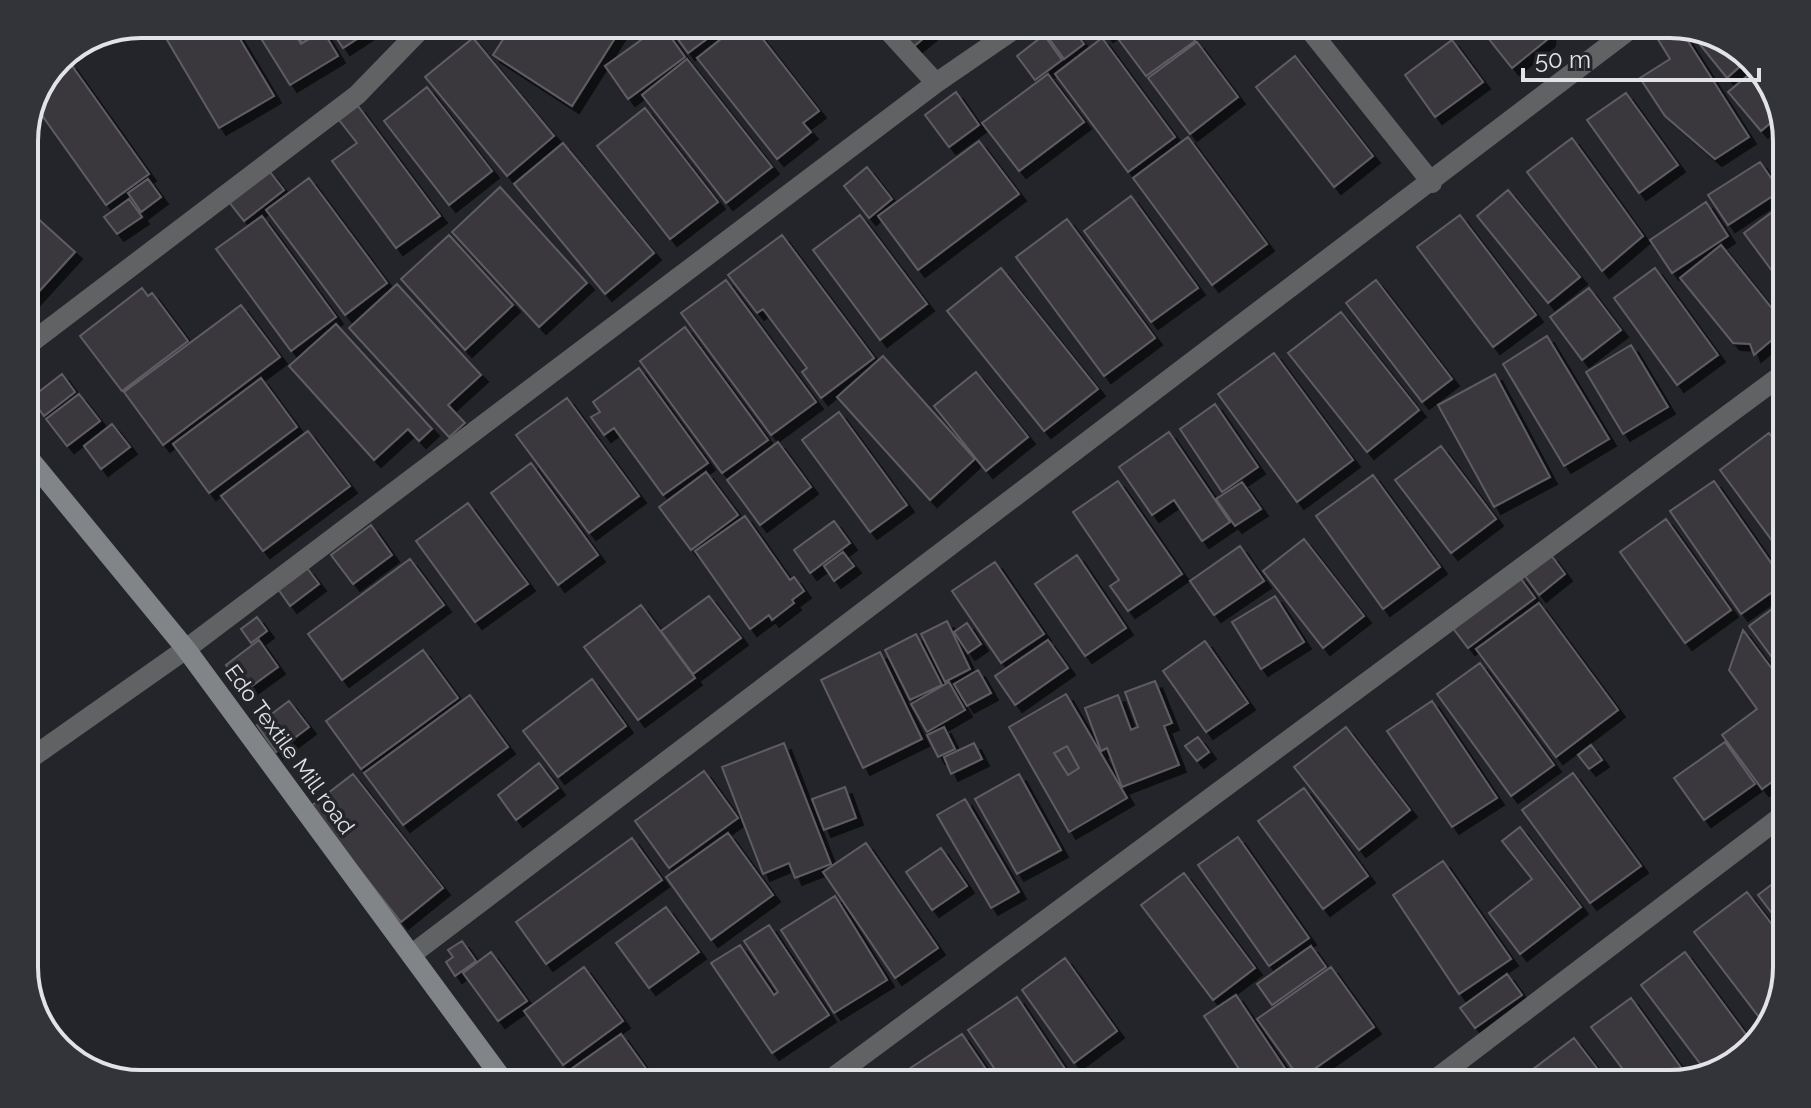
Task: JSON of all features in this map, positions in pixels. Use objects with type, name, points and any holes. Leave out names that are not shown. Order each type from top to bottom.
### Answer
[{"type":"street","points":[[38,337],[357,95],[412,38]]},
{"type":"street","points":[[895,38],[936,83]]},
{"type":"street","points":[[38,753],[186,649],[936,83],[1002,38]]},
{"type":"street","points":[[1316,38],[1432,183]]},
{"type":"street","points":[[411,955],[1432,183],[1619,38]]},
{"type":"street","points":[[843,1070],[1773,381]]},
{"type":"street","name":"Edo Textile Mill road","points":[[38,469],[186,649],[496,1070]]},
{"type":"street","points":[[1447,1070],[1773,823]]},
{"type":"building","points":[[166,38],[239,38],[274,96],[219,128]]},
{"type":"building","points":[[261,38],[297,38],[301,44],[311,38],[327,38],[338,56],[290,85]]},
{"type":"building","points":[[336,38],[358,38],[343,48]]},
{"type":"building","points":[[473,38],[554,136],[507,176],[425,77]]},
{"type":"building","points":[[504,38],[615,38],[572,106],[493,55]]},
{"type":"building","points":[[644,38],[671,38],[685,57],[628,99],[605,66]]},
{"type":"building","points":[[677,38],[708,38],[688,53]]},
{"type":"building","points":[[722,38],[762,38],[819,111],[803,123],[811,132],[777,159],[697,58]]},
{"type":"building","points":[[906,38],[924,38],[913,47]]},
{"type":"building","points":[[1040,38],[1046,38],[1062,60],[1035,80],[1017,56]]},
{"type":"building","points":[[1049,38],[1079,38],[1084,44],[1064,59]]},
{"type":"building","points":[[1102,38],[1175,137],[1128,172],[1055,74]]},
{"type":"building","points":[[1118,38],[1193,38],[1195,41],[1146,76]]},
{"type":"building","points":[[1488,38],[1548,38],[1548,39],[1512,68]]},
{"type":"building","points":[[1657,38],[1687,40],[1749,137],[1715,159],[1665,116],[1640,78],[1670,59]]},
{"type":"building","points":[[1452,40],[1483,82],[1435,117],[1405,75]]},
{"type":"building","points":[[1197,42],[1238,97],[1190,134],[1148,78]]},
{"type":"building","points":[[1698,42],[1721,52],[1741,66],[1727,78]]},
{"type":"building","points":[[1295,56],[1373,156],[1334,187],[1256,87]]},
{"type":"building","points":[[687,59],[772,167],[726,203],[642,95]]},
{"type":"building","points":[[72,65],[149,174],[106,205],[42,115],[59,78]]},
{"type":"building","points":[[1048,74],[1084,122],[1019,171],[982,123]]},
{"type":"building","points":[[1749,75],[1768,108],[1771,122],[1761,131],[1728,92]]},
{"type":"building","points":[[427,87],[492,171],[449,205],[384,121]]},
{"type":"building","points":[[956,92],[979,125],[949,147],[925,115]]},
{"type":"building","points":[[1626,93],[1678,165],[1639,193],[1587,120]]},
{"type":"building","points":[[358,106],[440,216],[396,248],[332,161],[357,143],[339,120]]},
{"type":"building","points":[[645,108],[718,202],[670,239],[597,146]]},
{"type":"building","points":[[1188,137],[1267,244],[1212,285],[1133,178]]},
{"type":"building","points":[[1572,138],[1643,236],[1602,271],[1527,172]]},
{"type":"building","points":[[979,141],[1019,194],[918,270],[878,216]]},
{"type":"building","points":[[563,143],[654,253],[605,294],[514,184]]},
{"type":"building","points":[[1760,162],[1773,181],[1773,196],[1728,225],[1708,195]]},
{"type":"building","points":[[867,167],[892,199],[869,218],[844,186]]},
{"type":"building","points":[[270,172],[284,190],[244,221],[229,202]]},
{"type":"building","points":[[309,178],[387,283],[345,315],[266,210]]},
{"type":"building","points":[[148,179],[161,197],[141,212],[128,193]]},
{"type":"building","points":[[500,187],[587,283],[539,327],[452,232]]},
{"type":"building","points":[[1508,190],[1580,277],[1548,303],[1477,216]]},
{"type":"building","points":[[1131,196],[1198,288],[1151,322],[1084,231]]},
{"type":"building","points":[[129,199],[142,217],[117,234],[104,217]]},
{"type":"building","points":[[1706,202],[1728,236],[1672,273],[1650,240]]},
{"type":"building","points":[[1773,211],[1773,272],[1744,233]]},
{"type":"building","points":[[860,215],[927,304],[880,340],[813,250]]},
{"type":"building","points":[[1460,215],[1536,315],[1493,347],[1417,247]]},
{"type":"building","points":[[262,216],[336,317],[291,351],[216,249]]},
{"type":"building","points":[[38,219],[75,252],[38,293]]},
{"type":"building","points":[[1067,219],[1155,338],[1104,376],[1016,257]]},
{"type":"building","points":[[449,235],[513,305],[465,350],[401,279]]},
{"type":"building","points":[[782,235],[874,358],[821,398],[802,372],[807,368],[763,309],[757,313],[728,275]]},
{"type":"building","points":[[1721,245],[1773,310],[1773,339],[1754,355],[1750,344],[1733,343],[1680,278]]},
{"type":"building","points":[[1001,268],[1098,389],[1044,431],[947,311]]},
{"type":"building","points":[[1655,268],[1718,355],[1677,385],[1614,298]]},
{"type":"building","points":[[726,280],[816,402],[771,435],[681,313]]},
{"type":"building","points":[[1376,280],[1452,379],[1422,402],[1346,303]]},
{"type":"building","points":[[397,284],[481,375],[448,405],[465,423],[449,437],[349,328]]},
{"type":"building","points":[[142,288],[148,296],[152,293],[188,341],[122,391],[80,336]]},
{"type":"building","points":[[1589,288],[1621,330],[1582,360],[1550,317]]},
{"type":"building","points":[[241,305],[280,357],[163,445],[124,392]]},
{"type":"building","points":[[1341,312],[1419,410],[1367,452],[1288,353]]},
{"type":"building","points":[[336,324],[432,429],[419,441],[408,429],[374,460],[289,366]]},
{"type":"building","points":[[685,327],[768,440],[722,473],[640,361]]},
{"type":"building","points":[[1547,336],[1609,439],[1564,466],[1503,364]]},
{"type":"building","points":[[1631,345],[1668,407],[1623,434],[1586,372]]},
{"type":"building","points":[[1274,353],[1353,460],[1297,502],[1218,394]]},
{"type":"building","points":[[883,356],[975,459],[930,500],[837,397]]},
{"type":"building","points":[[639,368],[708,463],[663,495],[614,428],[604,435],[591,417],[600,412],[593,402]]},
{"type":"building","points":[[976,372],[1028,437],[986,471],[934,406]]},
{"type":"building","points":[[62,374],[75,392],[44,416],[38,408],[38,393]]},
{"type":"building","points":[[1495,374],[1550,477],[1494,507],[1438,405]]},
{"type":"building","points":[[261,378],[297,427],[209,493],[173,444]]},
{"type":"building","points":[[79,394],[100,421],[67,446],[46,419]]},
{"type":"building","points":[[567,398],[639,496],[589,533],[516,435]]},
{"type":"building","points":[[1215,404],[1258,467],[1222,492],[1180,429]]},
{"type":"building","points":[[839,412],[907,505],[870,532],[802,440]]},
{"type":"building","points":[[112,424],[130,447],[101,469],[84,446]]},
{"type":"building","points":[[308,431],[350,486],[263,551],[221,496]]},
{"type":"building","points":[[1169,432],[1230,522],[1202,541],[1174,500],[1152,515],[1119,467]]},
{"type":"building","points":[[1769,433],[1773,439],[1773,542],[1720,470]]},
{"type":"building","points":[[778,442],[811,487],[760,525],[727,480]]},
{"type":"building","points":[[1441,446],[1496,519],[1451,553],[1395,480]]},
{"type":"building","points":[[531,463],[598,555],[558,585],[491,493]]},
{"type":"building","points":[[706,472],[738,515],[691,550],[659,507]]},
{"type":"building","points":[[1373,475],[1440,567],[1383,609],[1316,516]]},
{"type":"building","points":[[1118,481],[1182,574],[1128,611],[1110,586],[1119,580],[1073,512]]},
{"type":"building","points":[[1714,481],[1773,566],[1773,591],[1741,614],[1670,511]]},
{"type":"building","points":[[1242,482],[1261,509],[1235,526],[1216,499]]},
{"type":"building","points":[[468,503],[528,584],[475,622],[416,541]]},
{"type":"building","points":[[745,516],[790,580],[794,577],[804,591],[772,620],[769,615],[750,629],[695,551]]},
{"type":"building","points":[[1666,519],[1731,610],[1685,643],[1620,552]]},
{"type":"building","points":[[834,521],[850,543],[810,573],[794,550]]},
{"type":"building","points":[[371,525],[392,555],[353,584],[331,555]]},
{"type":"building","points":[[1304,539],[1364,616],[1323,648],[1263,571]]},
{"type":"building","points":[[1240,546],[1264,581],[1214,615],[1190,581]]},
{"type":"building","points":[[843,552],[854,566],[834,581],[824,566]]},
{"type":"building","points":[[1077,555],[1126,628],[1085,656],[1035,584]]},
{"type":"building","points":[[1551,555],[1565,574],[1539,595],[1525,576]]},
{"type":"building","points":[[410,559],[444,605],[342,680],[308,634]]},
{"type":"building","points":[[995,562],[1044,634],[1001,663],[952,591]]},
{"type":"building","points":[[307,568],[319,584],[290,606],[278,589]]},
{"type":"building","points":[[1519,576],[1535,598],[1468,648],[1452,627]]},
{"type":"building","points":[[709,596],[741,638],[693,674],[661,631]]},
{"type":"building","points":[[1275,596],[1304,642],[1261,669],[1232,622]]},
{"type":"building","points":[[1539,603],[1618,710],[1556,757],[1476,649]]},
{"type":"building","points":[[641,605],[695,678],[638,720],[584,647]]},
{"type":"building","points":[[1773,608],[1773,659],[1749,626]]},
{"type":"building","points":[[257,617],[267,631],[251,643],[241,629]]},
{"type":"building","points":[[947,621],[970,669],[945,682],[921,634]]},
{"type":"building","points":[[967,623],[981,644],[968,653],[954,632]]},
{"type":"building","points":[[1743,630],[1773,670],[1773,781],[1762,789],[1722,735],[1757,709],[1729,670]]},
{"type":"building","points":[[916,634],[942,685],[910,700],[885,650]]},
{"type":"building","points":[[259,640],[278,667],[245,691],[226,665]]},
{"type":"building","points":[[1048,640],[1068,668],[1015,705],[995,676]]},
{"type":"building","points":[[1205,641],[1248,703],[1206,732],[1163,671]]},
{"type":"building","points":[[423,650],[458,698],[361,769],[326,721]]},
{"type":"building","points":[[880,652],[922,739],[863,768],[821,680]]},
{"type":"building","points":[[1480,663],[1554,765],[1511,796],[1437,694]]},
{"type":"building","points":[[978,670],[991,693],[967,706],[954,684]]},
{"type":"building","points":[[592,679],[626,726],[558,777],[523,731]]},
{"type":"building","points":[[1155,681],[1172,723],[1164,726],[1179,765],[1122,787],[1107,748],[1101,751],[1085,708],[1118,695],[1131,730],[1138,727],[1125,692]]},
{"type":"building","points":[[949,682],[965,710],[927,732],[911,704]]},
{"type":"building","points":[[1066,694],[1127,798],[1069,832],[1009,727]],"holes":[[[1067,746],[1079,768],[1068,775],[1054,753]]]},
{"type":"building","points":[[470,695],[508,747],[403,825],[364,773]]},
{"type":"building","points":[[289,701],[309,727],[276,752],[257,725]]},
{"type":"building","points":[[1432,701],[1497,798],[1452,827],[1387,731]]},
{"type":"building","points":[[944,727],[955,749],[938,757],[927,735]]},
{"type":"building","points":[[1346,727],[1410,810],[1359,850],[1294,767]]},
{"type":"building","points":[[1198,737],[1209,752],[1197,761],[1185,746]]},
{"type":"building","points":[[1725,742],[1755,784],[1704,820],[1674,778]]},
{"type":"building","points":[[784,743],[831,864],[795,878],[789,863],[763,874],[722,767]]},
{"type":"building","points":[[974,743],[982,759],[951,774],[944,757]]},
{"type":"building","points":[[1591,745],[1602,760],[1589,769],[1578,755]]},
{"type":"building","points":[[1067,746],[1079,768],[1068,775],[1054,753]]},
{"type":"building","points":[[539,763],[558,788],[516,820],[498,795]]},
{"type":"building","points":[[704,771],[738,818],[669,868],[635,821]]},
{"type":"building","points":[[1573,773],[1641,866],[1590,903],[1522,810]]},
{"type":"building","points":[[353,774],[443,888],[401,922],[310,807]]},
{"type":"building","points":[[1019,774],[1061,850],[1017,874],[975,799]]},
{"type":"building","points":[[845,787],[856,818],[824,830],[812,799]]},
{"type":"building","points":[[1304,788],[1368,876],[1323,909],[1258,821]]},
{"type":"building","points":[[965,799],[1019,892],[991,908],[937,815]]},
{"type":"building","points":[[1520,827],[1581,907],[1520,954],[1489,913],[1532,879],[1502,841]]},
{"type":"building","points":[[728,833],[773,895],[711,940],[666,877]]},
{"type":"building","points":[[1238,837],[1309,938],[1269,966],[1198,865]]},
{"type":"building","points":[[632,838],[662,880],[546,964],[516,922]]},
{"type":"building","points":[[866,843],[938,948],[895,978],[823,872]]},
{"type":"building","points":[[941,848],[967,886],[932,910],[906,872]]},
{"type":"building","points":[[1443,861],[1511,959],[1459,994],[1393,895]]},
{"type":"building","points":[[1184,873],[1255,968],[1213,1000],[1141,905]]},
{"type":"building","points":[[1773,884],[1773,915],[1758,895]]},
{"type":"building","points":[[1747,892],[1773,926],[1772,980],[1759,1018],[1694,932]]},
{"type":"building","points":[[835,896],[887,980],[834,1013],[781,930]]},
{"type":"building","points":[[666,907],[699,952],[649,988],[616,943]]},
{"type":"building","points":[[769,925],[829,1015],[772,1053],[711,963],[740,945],[774,995],[778,992],[744,941]]},
{"type":"building","points":[[462,941],[476,961],[455,976],[446,962],[453,957],[448,950]]},
{"type":"building","points":[[1311,946],[1326,967],[1272,1005],[1257,984]]},
{"type":"building","points":[[491,952],[527,1001],[498,1021],[463,973]]},
{"type":"building","points":[[1685,952],[1747,1036],[1733,1049],[1701,1065],[1641,985]]},
{"type":"building","points":[[1065,958],[1117,1031],[1074,1063],[1022,990]]},
{"type":"building","points":[[584,967],[623,1021],[563,1065],[524,1011]]},
{"type":"building","points":[[1331,967],[1374,1027],[1313,1070],[1294,1070],[1257,1019]]},
{"type":"building","points":[[1507,974],[1522,995],[1475,1028],[1460,1008]]},
{"type":"building","points":[[1236,995],[1286,1070],[1240,1070],[1204,1016]]},
{"type":"building","points":[[1017,997],[1066,1070],[995,1070],[968,1030]]},
{"type":"building","points":[[1631,998],[1682,1069],[1623,1070],[1591,1027]]},
{"type":"building","points":[[621,1034],[647,1070],[570,1070]]},
{"type":"building","points":[[962,1034],[986,1070],[908,1070]]},
{"type":"building","points":[[1574,1038],[1598,1070],[1532,1070]]}]
